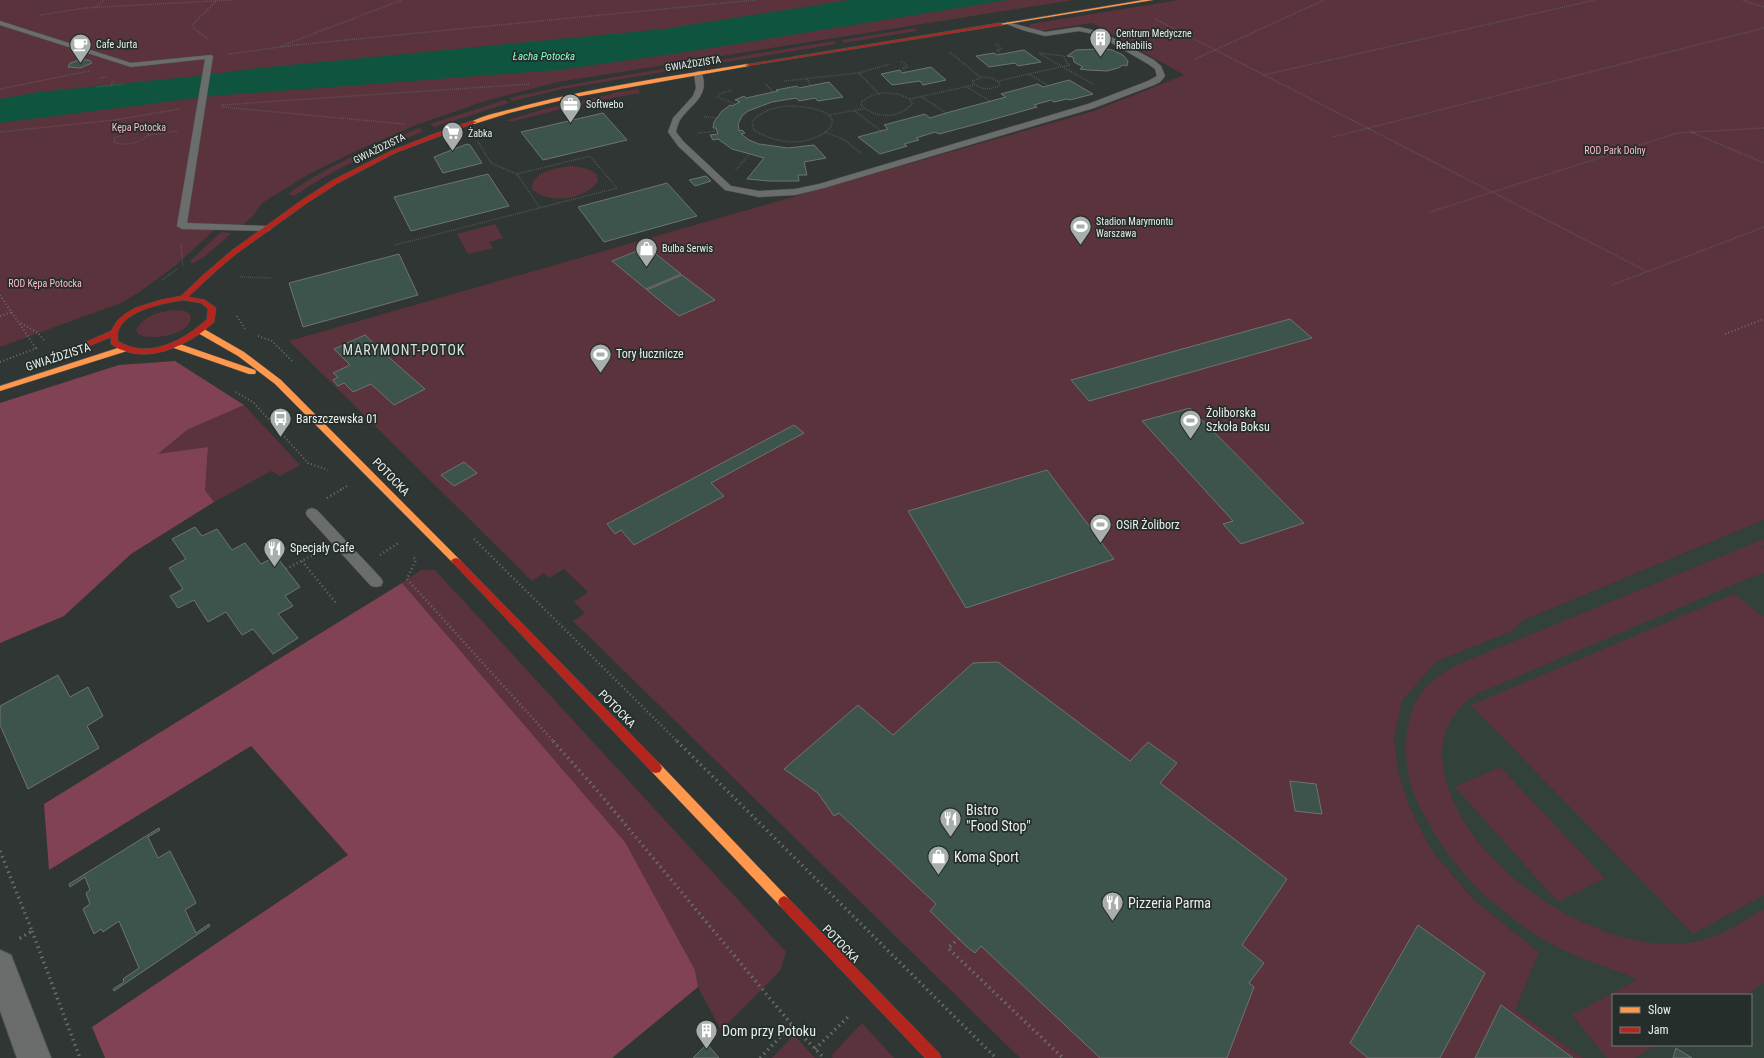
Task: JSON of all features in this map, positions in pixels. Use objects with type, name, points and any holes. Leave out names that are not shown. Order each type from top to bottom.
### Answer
[{"type":"street","name":"GWIAŹDZISTA","points":[[183,298],[201,279],[235,250],[266,230],[319,191],[388,155],[438,134],[534,103],[599,89],[1151,0]]},
{"type":"street","name":"GWIAŹDZISTA","points":[[237,263],[266,230]]},
{"type":"street","points":[[183,298],[206,298],[212,308],[212,319],[201,331],[174,345],[152,350],[141,351],[124,349],[114,342],[112,333],[122,320],[140,309],[161,301],[183,298]]},
{"type":"street","name":"POTOCKA","points":[[201,331],[241,354],[278,382],[358,461],[554,662],[934,1058]]},
{"type":"street","name":"GWIAŹDZISTA","points":[[44,361],[112,333]]},
{"type":"street","name":"POTOCKA","points":[[174,345],[227,362],[278,382]]},
{"type":"street","name":"GWIAŹDZISTA","points":[[0,389],[124,349]]},
{"type":"street","points":[[6,955],[34,1058]]},
{"type":"lane","points":[[0,22],[131,65],[210,56],[182,226],[266,230]]},
{"type":"lane","points":[[698,73],[700,88],[697,96],[676,120],[672,132],[681,144],[728,188],[759,194],[795,192],[821,186],[1091,106],[1157,80],[1161,76],[1158,68],[1151,62],[1100,33],[1078,29],[1042,33],[1024,29],[1009,23]]},
{"type":"lane","points":[[312,513],[376,582]]},
{"type":"path","points":[[95,7],[104,0]]},
{"type":"path","points":[[8,25],[53,12],[95,7],[232,0]]},
{"type":"path","points":[[277,48],[402,0]]},
{"type":"path","points":[[216,1],[194,23],[192,27],[207,38],[210,56],[755,0]]},
{"type":"path","points":[[1195,59],[1324,0]]},
{"type":"path","points":[[1264,75],[1595,0]]},
{"type":"path","points":[[1742,0],[1764,7]]},
{"type":"path","points":[[1155,19],[1646,271]]},
{"type":"path","points":[[1333,137],[1764,28]]},
{"type":"path","points":[[1001,54],[997,50],[1002,49],[995,43],[1042,35],[1042,33]]},
{"type":"path","points":[[1018,39],[1039,54],[1116,97]]},
{"type":"path","points":[[957,50],[949,51],[980,78]]},
{"type":"path","points":[[974,86],[973,81],[980,78],[992,78],[998,80],[1070,65],[1066,62],[1064,56],[1039,54]]},
{"type":"path","points":[[901,60],[908,67],[902,68],[906,72]]},
{"type":"path","points":[[781,82],[859,73],[894,63]]},
{"type":"path","points":[[0,88],[131,65]]},
{"type":"path","points":[[859,73],[878,94]]},
{"type":"path","points":[[1029,74],[1049,86]]},
{"type":"path","points":[[806,79],[811,86]]},
{"type":"path","points":[[863,109],[861,105],[862,101],[866,97],[878,94],[898,94],[910,99],[974,86],[984,89],[996,88],[1000,83],[998,80]]},
{"type":"path","points":[[773,83],[766,84],[773,92]]},
{"type":"path","points":[[97,87],[112,84],[125,84]]},
{"type":"path","points":[[967,87],[990,101]]},
{"type":"path","points":[[735,104],[715,96],[736,89]]},
{"type":"path","points":[[922,97],[946,114]]},
{"type":"path","points":[[828,115],[863,109],[870,113],[881,115],[903,113],[910,109],[912,104],[910,99]]},
{"type":"path","points":[[0,132],[115,120],[202,103],[213,106],[408,124]]},
{"type":"path","points":[[792,106],[810,107],[828,115],[831,121],[831,126],[824,132],[810,139],[799,141],[776,140],[759,134],[754,130],[752,122],[755,118],[766,111],[792,106]]},
{"type":"path","points":[[854,110],[882,131]]},
{"type":"path","points":[[115,120],[127,132]]},
{"type":"path","points":[[148,135],[148,133],[143,130],[127,132],[115,138],[114,142],[121,144],[133,143],[148,135],[198,128]]},
{"type":"path","points":[[1430,212],[1676,133],[1764,128]]},
{"type":"path","points":[[824,132],[843,139],[879,168]]},
{"type":"path","points":[[1690,132],[1764,163]]},
{"type":"path","points":[[479,143],[491,163],[517,174],[540,208]]},
{"type":"path","points":[[736,169],[749,155]]},
{"type":"path","points":[[395,245],[618,188],[590,156],[517,174]]},
{"type":"path","points":[[1612,285],[1764,227]]},
{"type":"path","points":[[236,277],[271,278]]},
{"type":"path","points":[[0,295],[44,361]]},
{"type":"path","points":[[234,311],[246,331]]},
{"type":"path","points":[[0,316],[12,312]]},
{"type":"path","points":[[1725,334],[1764,319]]},
{"type":"path","points":[[19,322],[38,333],[48,344]]},
{"type":"path","points":[[252,334],[272,341],[295,363]]},
{"type":"path","points":[[235,391],[254,403],[308,463],[327,469],[332,473]]},
{"type":"path","points":[[342,482],[352,492]]},
{"type":"path","points":[[468,534],[996,1058]]},
{"type":"path","points":[[394,536],[405,548]]},
{"type":"path","points":[[410,554],[416,560],[407,579],[595,788],[792,1025],[824,1058]]},
{"type":"path","points":[[302,561],[336,603]]},
{"type":"path","points":[[0,850],[80,1058]]},
{"type":"path","points":[[6,955],[32,931]]},
{"type":"path","points":[[959,938],[948,948],[1063,1058]]},
{"type":"path","points":[[815,1049],[853,1011]]},
{"type":"path","points":[[760,1058],[792,1025]]},
{"type":"shaded area","points":[[175,361],[244,405],[187,430],[158,454],[208,447],[205,490],[214,502],[131,554],[64,616],[0,643],[0,403],[119,365]]},
{"type":"shaded area","points":[[1764,520],[1764,1058],[1583,1058],[1515,1010],[1539,952],[1475,901],[1432,851],[1409,806],[1398,771],[1394,737],[1402,701],[1436,662],[1512,631],[1522,621]]},
{"type":"shaded area","points":[[402,583],[625,842],[695,970],[698,987],[612,1058],[105,1058],[92,1027],[348,855],[251,746],[49,870],[44,804]]},
{"type":"green space","name":"Kępa Potocka","points":[[0,0],[1073,0],[558,82],[485,101],[416,125],[356,151],[309,174],[262,203],[253,216],[243,225],[221,224],[175,266],[141,291],[121,303],[0,347]]},
{"type":"green space","name":"OSiR Żoliborz","points":[[1179,0],[1764,0],[1764,520],[1522,621],[1512,631],[1436,662],[1402,701],[1394,737],[1398,771],[1409,806],[1432,851],[1475,901],[1539,952],[1515,1010],[1583,1058],[1020,1058],[573,621],[585,613],[574,602],[588,592],[564,569],[549,578],[544,573],[532,581],[289,341],[1094,111],[1184,75],[1092,23],[1040,31],[1031,29],[1029,26],[1031,24]]},
{"type":"green space","points":[[916,28],[917,31],[844,43],[842,40]]},
{"type":"green space","points":[[834,41],[837,44],[690,68],[688,65]]},
{"type":"green space","points":[[679,66],[682,69],[562,89],[513,101],[509,98],[569,85]]},
{"type":"green space","points":[[638,89],[640,93],[585,103],[514,121],[505,121],[544,109],[612,94],[611,93]]},
{"type":"green space","points":[[505,100],[509,103],[434,127],[430,124]]},
{"type":"green space","points":[[419,128],[424,131],[341,168],[294,196],[288,194],[335,165]]},
{"type":"green space","points":[[571,166],[588,169],[597,175],[598,181],[585,193],[566,198],[557,199],[548,197],[539,194],[532,189],[536,178],[541,174],[553,169]]},
{"type":"green space","points":[[495,224],[503,238],[489,242],[493,248],[468,254],[457,234]]},
{"type":"green space","points":[[221,232],[232,233],[204,257],[192,264],[190,261]]},
{"type":"green space","points":[[165,311],[185,311],[190,314],[190,321],[187,327],[172,334],[162,336],[153,337],[138,334],[136,330],[148,317]]},
{"type":"green space","points":[[244,405],[300,465],[280,476],[271,471],[214,502],[205,490],[208,447],[157,455],[187,430]]},
{"type":"green space","points":[[1764,539],[1764,546],[1761,547],[1764,548],[1764,573],[1479,693],[1459,709],[1447,727],[1442,748],[1443,769],[1449,791],[1471,832],[1485,850],[1506,872],[1538,897],[1564,913],[1600,930],[1639,941],[1659,944],[1679,944],[1708,939],[1732,928],[1764,909],[1764,983],[1746,994],[1612,994],[1612,1046],[1655,1046],[1635,1058],[1607,1058],[1572,1015],[1638,979],[1569,953],[1530,931],[1490,900],[1460,869],[1443,847],[1428,823],[1411,786],[1406,758],[1406,742],[1411,713],[1416,700],[1432,681],[1459,664]]},
{"type":"green space","points":[[421,570],[435,570],[786,952],[780,971],[721,1030],[698,987],[695,970],[625,842],[402,583]]},
{"type":"green space","points":[[1734,594],[1764,617],[1764,895],[1693,934],[1471,705]]},
{"type":"green space","points":[[1500,767],[1605,878],[1558,902],[1455,787]]},
{"type":"green space","points":[[862,1023],[894,1058],[833,1058],[831,1056]]},
{"type":"green space","points":[[794,1035],[815,1058],[772,1058]]},
{"type":"water","name":"Łacha Potocka","points":[[849,0],[1008,0],[680,53],[558,70],[213,96],[0,123],[0,99],[39,92],[260,68],[664,29]]},
{"type":"building","name":"Centrum Medyczne Rehabilis","points":[[1100,48],[1112,50],[1123,55],[1128,61],[1127,66],[1123,65],[1107,71],[1080,69],[1083,67],[1074,62],[1073,57],[1067,56],[1076,50]]},
{"type":"building","points":[[1024,50],[1041,62],[1018,66],[1015,63],[989,67],[976,56],[994,53],[997,55]]},
{"type":"building","name":"Cafe Jurta","points":[[80,60],[89,60],[92,63],[80,68],[68,67],[70,63]]},
{"type":"building","points":[[931,67],[946,80],[923,85],[920,81],[892,85],[881,74],[900,70],[902,73]]},
{"type":"building","points":[[1069,80],[1093,94],[1070,100],[1067,99],[1054,102],[1051,100],[1034,105],[1037,107],[984,122],[939,134],[935,132],[916,138],[919,140],[904,144],[907,146],[880,154],[858,137],[888,129],[884,125],[925,114],[930,118],[1006,97],[1001,94],[1038,84],[1043,87]]},
{"type":"building","points":[[829,82],[843,97],[818,101],[815,98],[799,101],[796,98],[772,102],[748,111],[742,116],[738,124],[739,131],[742,130],[745,133],[741,134],[749,140],[759,144],[788,148],[814,145],[826,158],[804,162],[807,175],[798,175],[799,181],[747,179],[764,158],[732,149],[718,139],[713,140],[710,135],[718,134],[716,128],[713,128],[714,122],[722,111],[730,105],[732,106],[740,102],[735,100],[744,96],[746,98],[778,91],[776,90],[797,86],[799,88]]},
{"type":"building","points":[[603,113],[627,140],[543,160],[521,132]]},
{"type":"building","points":[[467,144],[470,145],[482,163],[443,173],[434,157]]},
{"type":"building","points":[[488,174],[509,206],[411,231],[394,197]]},
{"type":"building","points":[[706,176],[711,181],[695,186],[689,180]]},
{"type":"building","points":[[667,183],[697,216],[604,242],[578,207]]},
{"type":"building","name":"Bulba Serwis","points":[[647,247],[681,274],[646,289],[612,261]]},
{"type":"building","points":[[399,254],[418,295],[303,327],[289,283]]},
{"type":"building","points":[[682,275],[715,300],[679,316],[647,290]]},
{"type":"building","points":[[1290,319],[1312,338],[1089,401],[1071,380]]},
{"type":"building","points":[[365,335],[425,389],[394,405],[371,384],[353,392],[344,383],[338,386],[333,380],[338,377],[333,373],[350,365],[334,349]]},
{"type":"building","points":[[1190,408],[1304,523],[1241,544],[1223,524],[1233,521],[1142,421]]},
{"type":"building","points":[[794,425],[804,433],[711,483],[724,496],[634,545],[621,530],[615,534],[607,524]]},
{"type":"building","points":[[464,462],[477,473],[454,486],[441,475]]},
{"type":"building","points":[[1047,470],[1114,559],[966,608],[908,511]]},
{"type":"building","points":[[195,527],[202,536],[217,529],[232,550],[245,543],[261,564],[276,556],[300,587],[285,596],[293,606],[278,614],[298,638],[273,654],[253,629],[242,635],[226,612],[208,622],[194,600],[178,608],[170,596],[183,589],[169,568],[186,559],[172,539]]},
{"type":"building","points":[[998,662],[1130,761],[1148,742],[1177,763],[1160,783],[1287,879],[1242,945],[1264,963],[1249,983],[1254,987],[1227,1058],[1100,1058],[981,946],[975,953],[966,946],[930,911],[936,904],[839,813],[834,816],[818,793],[784,769],[858,705],[893,735],[973,663]]},
{"type":"building","points":[[58,675],[70,697],[88,687],[103,716],[87,726],[99,748],[28,789],[0,725],[0,706]]},
{"type":"building","points":[[1290,781],[1316,784],[1322,814],[1295,811]]},
{"type":"building","points":[[159,828],[160,830],[148,837],[158,858],[170,851],[196,903],[185,910],[196,933],[209,924],[210,926],[114,991],[113,989],[124,982],[123,979],[139,968],[119,921],[103,932],[101,929],[94,934],[83,909],[90,904],[86,893],[90,890],[85,877],[70,887],[69,884]]},
{"type":"building","points":[[1418,925],[1485,973],[1440,1058],[1368,1058],[1350,1043]]},
{"type":"building","points":[[1501,1005],[1573,1058],[1475,1058]]},
{"type":"building","name":"Dom przy Potoku","points":[[707,1044],[719,1058],[693,1058]]},
{"type":"building","points":[[1676,1048],[1692,1058],[1673,1058]]},
{"type":"traffic: slow","points":[[1001,24],[1151,0]]},
{"type":"traffic: slow","points":[[474,122],[575,95],[747,65]]},
{"type":"traffic: slow","points":[[201,331],[241,354],[278,382],[456,561]]},
{"type":"traffic: slow","points":[[174,345],[252,372]]},
{"type":"traffic: slow","points":[[0,389],[124,349]]},
{"type":"traffic: slow","points":[[656,768],[784,902]]},
{"type":"traffic: jam","points":[[747,65],[1001,24]]},
{"type":"traffic: jam","points":[[183,298],[213,269],[317,193],[354,171],[393,152],[474,122]]},
{"type":"traffic: jam","points":[[183,298],[203,301],[212,308],[211,320],[191,336],[179,343],[151,351],[125,349],[114,342],[114,331],[119,322],[127,315],[150,305],[183,298]]},
{"type":"traffic: jam","points":[[60,355],[113,333]]},
{"type":"traffic: jam","points":[[456,561],[656,768]]},
{"type":"traffic: jam","points":[[784,902],[934,1058]]},
{"type":"place","name":"Centrum Medyczne Rehabilis","points":[[1100,58]]},
{"type":"place","name":"Cafe Jurta","points":[[80,64]]},
{"type":"place","name":"Softwebo","points":[[571,124]]},
{"type":"place","name":"Żabka","points":[[453,152]]},
{"type":"place","name":"Stadion Marymontu Warszawa","points":[[1080,246]]},
{"type":"place","name":"Bulba Serwis","points":[[646,268]]},
{"type":"place","name":"Tory łucznicze","points":[[601,374]]},
{"type":"place","name":"Barszczewska 01","points":[[280,438]]},
{"type":"place","name":"Żoliborska Szkoła Boksu","points":[[1191,440]]},
{"type":"place","name":"OSiR Żoliborz","points":[[1101,544]]},
{"type":"place","name":"Specjały Cafe","points":[[274,568]]},
{"type":"place","name":"Bistro \"Food Stop\"","points":[[951,838]]},
{"type":"place","name":"Koma Sport","points":[[938,876]]},
{"type":"place","name":"Pizzeria Parma","points":[[1113,922]]},
{"type":"place","name":"Dom przy Potoku","points":[[707,1050]]},
{"type":"district","name":"MARYMONT-POTOK","points":[[404,350]]},
{"type":"park label","name":"ROD Park Dolny","points":[[1615,150]]},
{"type":"park label","name":"ROD Kępa Potocka","points":[[45,283]]}]
